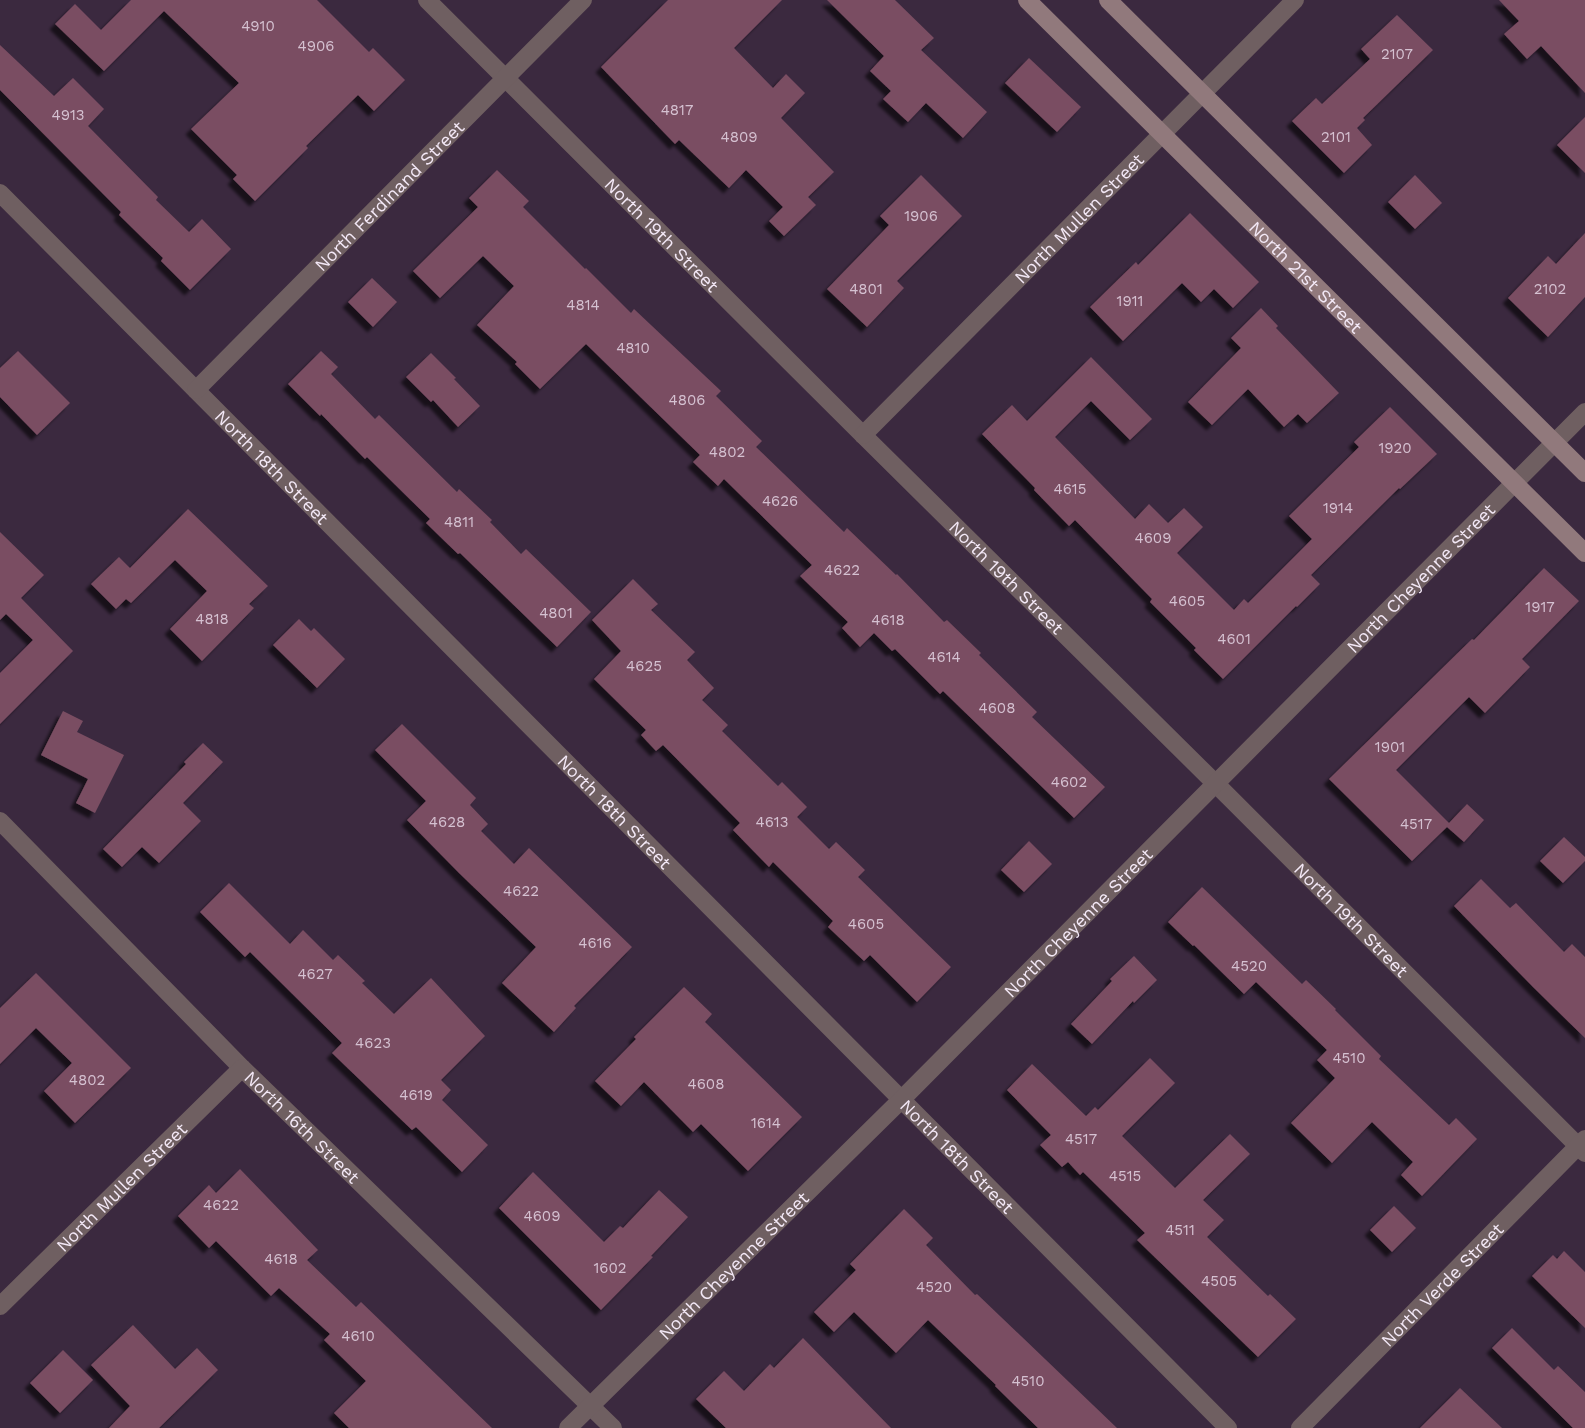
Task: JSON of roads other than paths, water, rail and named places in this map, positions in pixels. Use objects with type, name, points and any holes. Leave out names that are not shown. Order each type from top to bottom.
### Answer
[{"type":"main road","name":"North 21st Street","points":[[1027,0],[1585,553]]},
{"type":"main road","points":[[1108,0],[1585,472]]},
{"type":"street","name":"North 19th Street","points":[[427,0],[863,435],[1583,1146]]},
{"type":"street","name":"North Ferdinand Street","points":[[196,390],[584,0]]},
{"type":"street","name":"North Mullen Street","points":[[863,435],[1295,0]]},
{"type":"street","name":"North 18th Street","points":[[0,193],[1228,1428]]},
{"type":"street","name":"North Cheyenne Street","points":[[568,1428],[901,1100],[1585,412]]},
{"type":"street","name":"North 16th Street","points":[[0,821],[242,1068],[613,1428]]},
{"type":"street","name":"North Mullen Street","points":[[0,1306],[242,1068]]},
{"type":"street","name":"North Verde Street","points":[[1300,1428],[1583,1146]]}]
